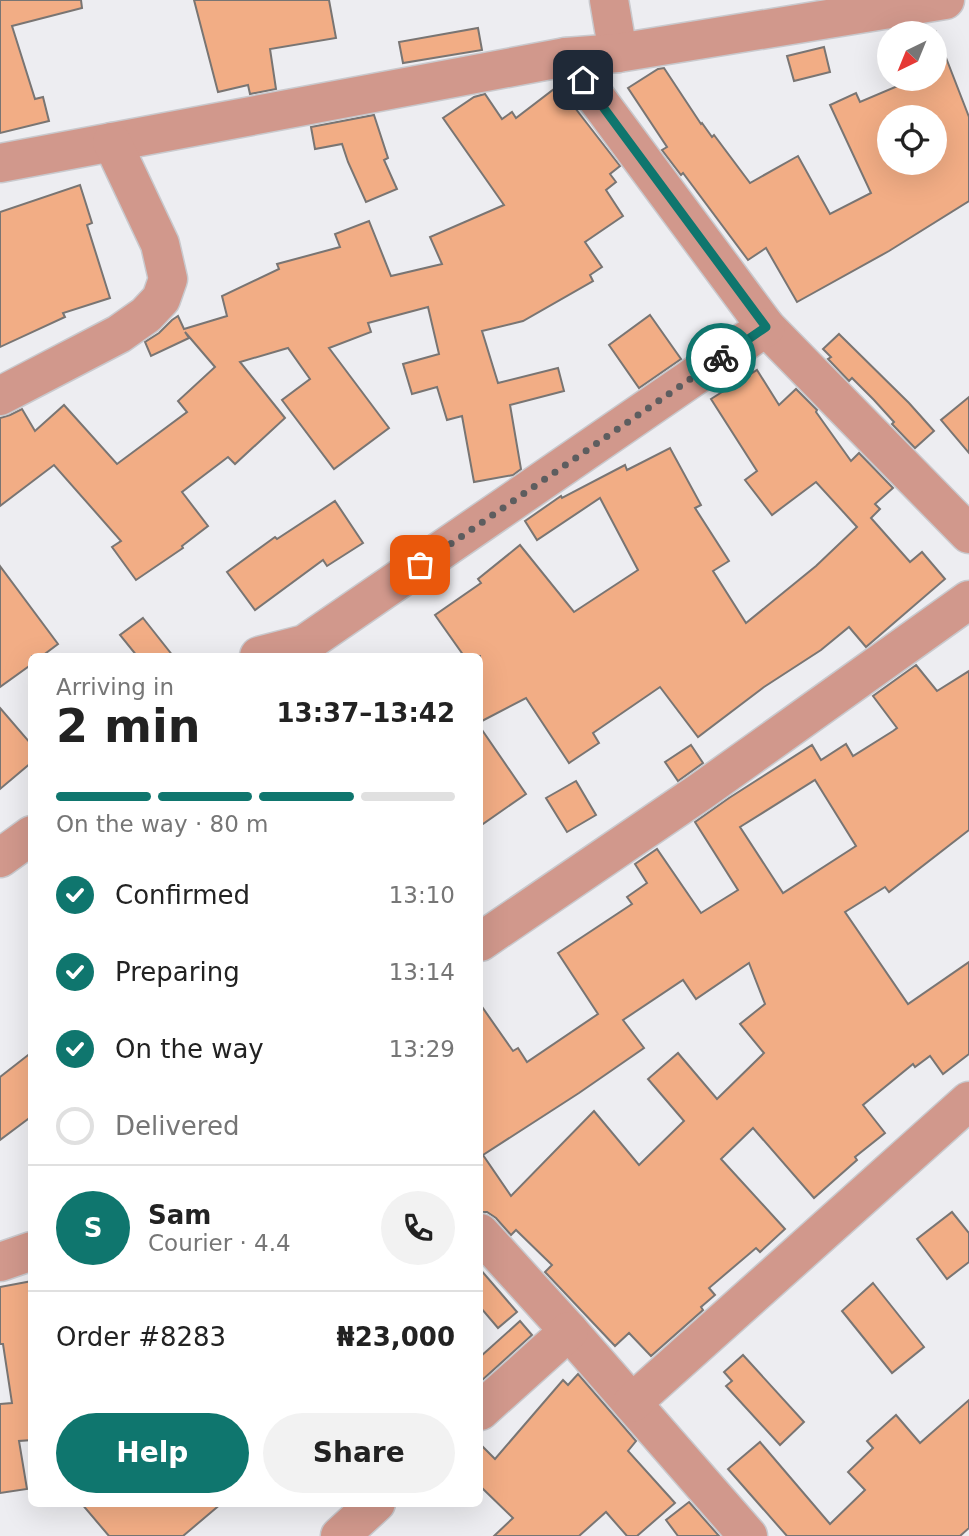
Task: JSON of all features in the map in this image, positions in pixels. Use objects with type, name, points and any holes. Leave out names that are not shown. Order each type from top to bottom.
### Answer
[{"type":"street","points":[[609,0],[618,53]]},
{"type":"street","points":[[0,163],[566,57],[618,53],[945,0]]},
{"type":"street","points":[[566,57],[766,327],[969,534]]},
{"type":"street","points":[[0,396],[119,334],[161,299],[168,279],[160,244],[112,142]]},
{"type":"street","points":[[270,653],[305,644],[766,327]]},
{"type":"street","points":[[483,940],[700,792],[969,600]]},
{"type":"street","points":[[0,858],[28,838]]},
{"type":"street","points":[[632,1404],[969,1101]]},
{"type":"street","points":[[483,1236],[748,1536]]},
{"type":"street","points":[[0,1262],[28,1252]]},
{"type":"street","points":[[483,1408],[569,1331]]},
{"type":"street","points":[[340,1536],[372,1507]]},
{"type":"building","points":[[0,0],[81,0],[82,8],[12,26],[35,99],[43,97],[49,121],[0,133]]},
{"type":"building","points":[[194,0],[329,0],[336,38],[270,49],[276,89],[250,94],[248,85],[218,92]]},
{"type":"building","points":[[478,28],[482,50],[403,63],[399,42]]},
{"type":"building","points":[[824,47],[830,72],[794,81],[787,56]]},
{"type":"building","points":[[947,60],[969,117],[969,201],[889,251],[797,302],[766,248],[748,260],[683,173],[681,175],[662,150],[667,147],[628,88],[664,68],[701,124],[712,137],[714,135],[750,183],[798,156],[830,214],[871,193],[830,105],[856,93],[860,102],[886,91],[947,91]]},
{"type":"building","points":[[558,86],[620,166],[610,174],[616,182],[606,190],[623,216],[585,242],[602,267],[590,275],[593,281],[523,321],[482,331],[498,383],[558,368],[564,391],[510,405],[521,469],[513,475],[474,482],[462,416],[447,420],[437,387],[412,394],[403,364],[439,354],[428,307],[368,323],[371,332],[329,348],[389,428],[334,469],[282,400],[310,379],[288,348],[240,362],[285,418],[235,464],[228,457],[182,492],[208,526],[182,546],[183,548],[136,580],[112,547],[121,541],[54,465],[0,506],[0,418],[22,409],[35,431],[64,405],[117,464],[187,412],[178,401],[215,367],[185,332],[189,338],[151,356],[145,342],[178,316],[184,329],[227,316],[222,296],[279,269],[277,264],[340,247],[335,234],[369,221],[391,276],[442,264],[430,237],[504,205],[443,118],[474,97],[485,94],[502,119],[512,112],[516,118]]},
{"type":"building","points":[[374,115],[388,158],[384,160],[397,189],[366,202],[342,144],[315,149],[311,127]]},
{"type":"building","points":[[80,185],[92,223],[87,225],[110,298],[63,313],[65,317],[0,347],[0,212]]},
{"type":"building","points":[[650,315],[681,359],[639,388],[609,345]]},
{"type":"building","points":[[839,334],[934,431],[915,448],[874,400],[852,378],[849,381],[828,359],[831,357],[823,349]]},
{"type":"building","points":[[757,370],[779,405],[796,389],[817,410],[851,461],[859,453],[893,488],[875,504],[880,509],[871,518],[910,562],[922,552],[945,579],[866,647],[849,627],[821,650],[764,687],[698,737],[660,687],[593,733],[599,743],[569,763],[526,698],[483,720],[483,653],[462,653],[435,615],[481,583],[478,579],[520,545],[574,612],[638,570],[600,498],[537,540],[525,521],[561,496],[562,498],[625,465],[627,470],[670,448],[701,505],[695,508],[729,561],[713,571],[746,623],[816,566],[857,527],[816,482],[772,515],[745,480],[757,471],[711,399]]},
{"type":"building","points":[[969,397],[969,453],[941,420]]},
{"type":"building","points":[[335,501],[363,543],[327,566],[323,560],[255,610],[227,572],[275,537],[277,539]]},
{"type":"building","points":[[0,566],[58,644],[46,653],[28,653],[28,667],[0,687]]},
{"type":"building","points":[[143,618],[171,653],[135,653],[120,635]]},
{"type":"building","points":[[916,665],[937,691],[969,671],[969,830],[889,892],[885,887],[845,912],[908,1004],[969,962],[969,1054],[943,1074],[930,1056],[915,1067],[913,1064],[863,1105],[885,1133],[855,1157],[857,1160],[814,1198],[753,1128],[721,1159],[785,1229],[760,1252],[756,1248],[709,1288],[715,1295],[701,1307],[703,1310],[651,1356],[629,1333],[615,1346],[545,1272],[552,1265],[516,1230],[511,1235],[496,1218],[483,1212],[483,1155],[483,1008],[513,1051],[518,1048],[527,1062],[598,1014],[558,953],[632,904],[627,897],[647,883],[635,864],[657,849],[701,913],[738,890],[695,822],[812,745],[821,760],[846,744],[853,756],[897,728],[873,696]],"holes":[[[815,780],[856,846],[783,893],[740,827]],[[749,963],[765,1004],[740,1024],[764,1053],[717,1099],[678,1053],[648,1079],[684,1121],[639,1165],[594,1111],[511,1196],[483,1155],[644,1048],[623,1020],[683,980],[696,999]]]},
{"type":"building","points":[[0,708],[28,740],[28,765],[0,789]]},
{"type":"building","points":[[483,731],[526,794],[483,824]]},
{"type":"building","points":[[691,745],[703,763],[678,781],[665,762]]},
{"type":"building","points":[[576,781],[596,815],[567,832],[546,798]]},
{"type":"building","points":[[28,1055],[28,1119],[0,1140],[0,1077]]},
{"type":"building","points":[[952,1212],[969,1233],[969,1262],[947,1279],[917,1239]]},
{"type":"building","points":[[483,1272],[517,1312],[498,1328],[483,1310]]},
{"type":"building","points":[[28,1282],[28,1440],[19,1441],[27,1489],[0,1493],[0,1404],[12,1403],[3,1344],[0,1344],[0,1287]]},
{"type":"building","points":[[873,1283],[924,1347],[892,1373],[842,1311]]},
{"type":"building","points":[[520,1321],[532,1335],[483,1379],[483,1354]]},
{"type":"building","points":[[743,1355],[804,1422],[780,1445],[726,1386],[732,1381],[724,1372]]},
{"type":"building","points":[[578,1374],[636,1441],[628,1451],[675,1503],[637,1536],[627,1536],[606,1512],[579,1536],[494,1536],[513,1518],[483,1489],[483,1447],[495,1459],[563,1380],[568,1385]]},
{"type":"building","points":[[969,1400],[969,1528],[960,1536],[787,1536],[728,1469],[760,1442],[830,1524],[865,1490],[848,1472],[873,1448],[867,1441],[896,1415],[920,1443]]},
{"type":"building","points":[[689,1502],[719,1536],[678,1536],[666,1520]]},
{"type":"building","points":[[84,1507],[217,1507],[183,1536],[109,1536]]},
{"type":"way so far","points":[[420,565],[721,358]]},
{"type":"route","points":[[583,80],[766,327],[721,358]]}]
